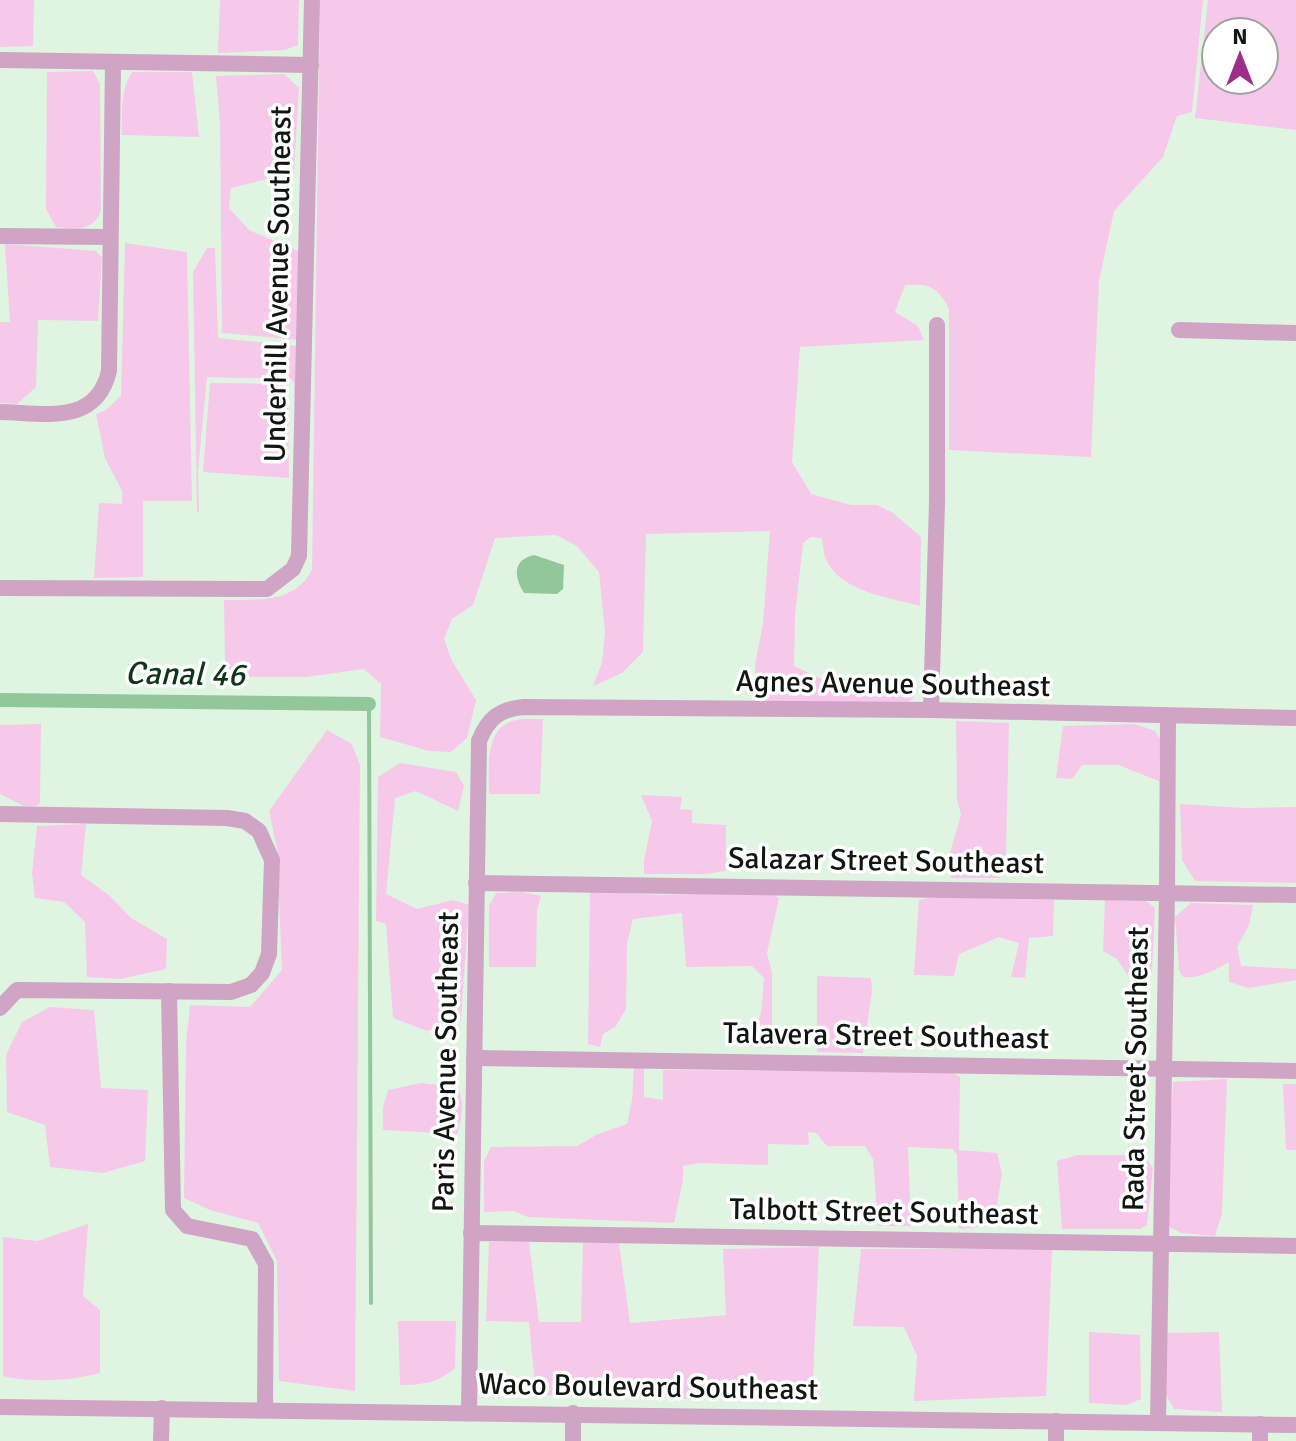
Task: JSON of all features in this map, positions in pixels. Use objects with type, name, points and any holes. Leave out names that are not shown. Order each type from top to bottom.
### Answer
[{"type":"street","name":"Underhill Avenue Southeast","points":[[0,588],[267,589],[293,569],[299,556],[312,0]]},
{"type":"street","points":[[0,60],[311,65]]},
{"type":"street","points":[[0,412],[64,413],[80,410],[95,401],[105,388],[109,371],[113,63]]},
{"type":"street","points":[[0,236],[110,237]]},
{"type":"street","points":[[931,710],[937,502],[937,325]]},
{"type":"street","points":[[1179,330],[1296,333]]},
{"type":"street","name":"Agnes Avenue Southeast","points":[[492,717],[507,709],[524,707],[931,710],[1296,718]]},
{"type":"street","name":"Paris Avenue Southeast","points":[[469,1412],[479,741],[492,717]]},
{"type":"street","name":"Rada Street Southeast","points":[[1158,1422],[1168,717]]},
{"type":"street","points":[[0,814],[227,818],[245,821],[259,831],[272,860],[269,954],[262,973],[251,985],[231,992],[17,990],[0,1008]]},
{"type":"street","name":"Salazar Street Southeast","points":[[476,883],[1296,895]]},
{"type":"street","points":[[169,991],[173,1210],[187,1226],[252,1239],[266,1264],[265,1410]]},
{"type":"street","name":"Talavera Street Southeast","points":[[474,1058],[1296,1071]]},
{"type":"street","name":"Talbott Street Southeast","points":[[471,1233],[1296,1246]]},
{"type":"street","name":"Waco Boulevard Southeast","points":[[0,1407],[1158,1422],[1260,1433],[1296,1425]]},
{"type":"street","points":[[161,1441],[162,1408]]},
{"type":"street","points":[[573,1413],[573,1441]]},
{"type":"street","points":[[1056,1421],[1056,1441]]},
{"type":"shaded area","points":[[0,0],[34,0],[33,46],[0,47]]},
{"type":"shaded area","points":[[220,0],[299,0],[298,45],[285,50],[218,53]]},
{"type":"shaded area","points":[[320,0],[1203,0],[1192,112],[1177,116],[1163,157],[1114,211],[1099,281],[1091,457],[949,450],[949,309],[941,295],[932,288],[905,285],[895,312],[918,326],[924,340],[800,347],[792,462],[811,494],[851,505],[877,505],[893,513],[921,537],[920,606],[853,586],[832,569],[825,557],[822,538],[811,537],[803,543],[795,615],[794,666],[833,684],[914,682],[913,698],[906,705],[757,704],[755,665],[763,623],[770,531],[646,534],[643,652],[622,673],[593,686],[602,663],[605,632],[599,572],[577,546],[556,535],[495,538],[473,605],[452,619],[444,639],[452,661],[476,700],[467,738],[451,752],[429,751],[380,737],[381,684],[364,669],[306,677],[241,677],[225,666],[224,600],[262,599],[286,594],[305,580],[312,569]]},
{"type":"shaded area","points":[[1208,0],[1296,0],[1296,130],[1195,118],[1200,73],[1200,96],[1280,96],[1280,16],[1206,16]]},
{"type":"shaded area","points":[[93,71],[100,84],[101,211],[88,226],[56,227],[46,209],[47,72]]},
{"type":"shaded area","points":[[132,72],[192,72],[199,137],[122,135],[124,94]]},
{"type":"shaded area","points":[[284,74],[299,88],[294,172],[231,188],[229,208],[249,230],[300,252],[300,340],[222,333],[220,123],[216,76]]},
{"type":"shaded area","points":[[125,243],[187,252],[192,501],[143,501],[143,577],[94,578],[99,503],[122,504],[122,491],[105,458],[96,414],[106,410],[121,396]]},
{"type":"shaded area","points":[[5,244],[96,251],[102,258],[98,321],[38,320],[36,387],[17,404],[0,403],[0,322],[10,322]]},
{"type":"shaded area","points":[[207,248],[215,248],[218,338],[298,346],[295,452],[292,379],[207,377],[198,471],[199,513],[193,272]]},
{"type":"shaded area","points":[[210,383],[288,384],[289,478],[203,472]]},
{"type":"shaded area","points":[[534,555],[564,565],[563,589],[557,594],[524,593],[517,570],[522,561]]},
{"type":"shaded area","points":[[543,719],[540,794],[489,794],[490,750],[498,731],[516,720]]},
{"type":"shaded area","points":[[956,721],[1009,723],[1006,855],[1000,878],[951,878],[949,856],[961,815],[957,799]]},
{"type":"shaded area","points":[[41,724],[40,803],[24,806],[0,794],[0,725]]},
{"type":"shaded area","points":[[1135,724],[1155,731],[1160,739],[1159,781],[1118,765],[1082,765],[1072,779],[1056,778],[1063,726]]},
{"type":"shaded area","points":[[327,730],[352,744],[360,765],[355,1391],[279,1381],[277,1261],[258,1223],[210,1210],[184,1198],[186,1044],[190,1005],[250,1007],[282,970],[277,849],[269,811]]},
{"type":"shaded area","points":[[400,763],[456,772],[464,786],[458,811],[416,791],[395,798],[386,894],[417,909],[453,900],[469,905],[461,1020],[427,1031],[393,1018],[386,924],[376,921],[378,777]]},
{"type":"shaded area","points":[[641,795],[682,797],[680,809],[692,810],[692,823],[726,825],[726,871],[644,874],[652,821]]},
{"type":"shaded area","points":[[1180,804],[1296,807],[1296,883],[1195,881],[1182,860]]},
{"type":"shaded area","points":[[86,824],[81,875],[110,896],[131,918],[167,939],[166,969],[120,979],[87,977],[85,922],[64,902],[35,898],[32,873],[37,826]]},
{"type":"shaded area","points":[[590,891],[659,895],[766,892],[779,898],[767,953],[772,973],[772,1048],[749,1046],[761,1013],[764,978],[752,966],[686,967],[682,913],[633,919],[627,943],[626,1009],[616,1026],[603,1034],[600,1047],[588,1044]]},
{"type":"shaded area","points":[[522,892],[541,896],[537,910],[536,967],[489,967],[489,906],[496,893]]},
{"type":"shaded area","points":[[934,897],[1054,900],[1053,936],[1029,938],[1025,978],[1011,977],[1019,943],[999,937],[959,954],[954,976],[914,975],[919,900]]},
{"type":"shaded area","points":[[1105,900],[1146,901],[1155,908],[1152,971],[1129,977],[1117,959],[1103,951]]},
{"type":"shaded area","points":[[1191,903],[1253,905],[1249,925],[1237,947],[1241,966],[1296,969],[1296,980],[1249,988],[1229,982],[1229,962],[1201,975],[1183,977],[1179,970],[1175,917]]},
{"type":"shaded area","points":[[817,976],[871,978],[863,1053],[817,1052]]},
{"type":"shaded area","points":[[50,1007],[94,1010],[101,1088],[148,1090],[145,1161],[103,1173],[50,1167],[45,1125],[7,1112],[6,1055],[22,1022]]},
{"type":"shaded area","points":[[644,1066],[644,1097],[663,1100],[663,1070],[951,1072],[960,1077],[959,1150],[997,1153],[1002,1173],[994,1225],[959,1229],[957,1155],[953,1149],[908,1147],[911,1226],[878,1226],[873,1159],[865,1146],[827,1146],[816,1133],[808,1132],[809,1145],[768,1144],[768,1165],[699,1163],[683,1166],[674,1223],[528,1217],[513,1211],[484,1212],[484,1161],[491,1147],[577,1146],[596,1135],[627,1124],[634,1068]]},
{"type":"shaded area","points":[[1227,1079],[1222,1214],[1215,1236],[1181,1233],[1166,1225],[1173,1082]]},
{"type":"shaded area","points":[[421,1083],[457,1087],[462,1110],[457,1134],[383,1130],[383,1107],[388,1090]]},
{"type":"shaded area","points":[[1283,1084],[1296,1084],[1296,1150],[1286,1150]]},
{"type":"shaded area","points":[[1077,1155],[1144,1155],[1153,1168],[1147,1225],[1140,1229],[1062,1229],[1057,1161]]},
{"type":"shaded area","points":[[88,1224],[83,1296],[100,1310],[100,1373],[52,1380],[3,1376],[3,1237],[37,1241]]},
{"type":"shaded area","points":[[489,1242],[529,1242],[539,1322],[581,1322],[583,1243],[619,1243],[630,1323],[726,1315],[723,1249],[819,1247],[812,1402],[536,1395],[529,1322],[486,1321]]},
{"type":"shaded area","points":[[861,1249],[1052,1249],[1046,1396],[914,1401],[917,1356],[904,1327],[853,1326]]},
{"type":"shaded area","points":[[398,1321],[456,1321],[455,1368],[429,1382],[400,1385]]},
{"type":"shaded area","points":[[1089,1332],[1140,1335],[1141,1399],[1126,1405],[1089,1403]]},
{"type":"shaded area","points":[[1219,1332],[1222,1412],[1174,1409],[1164,1391],[1165,1333]]},
{"type":"waterway","name":"Canal 46","points":[[0,700],[369,704]]},
{"type":"waterway","points":[[369,704],[371,1303]]}]
